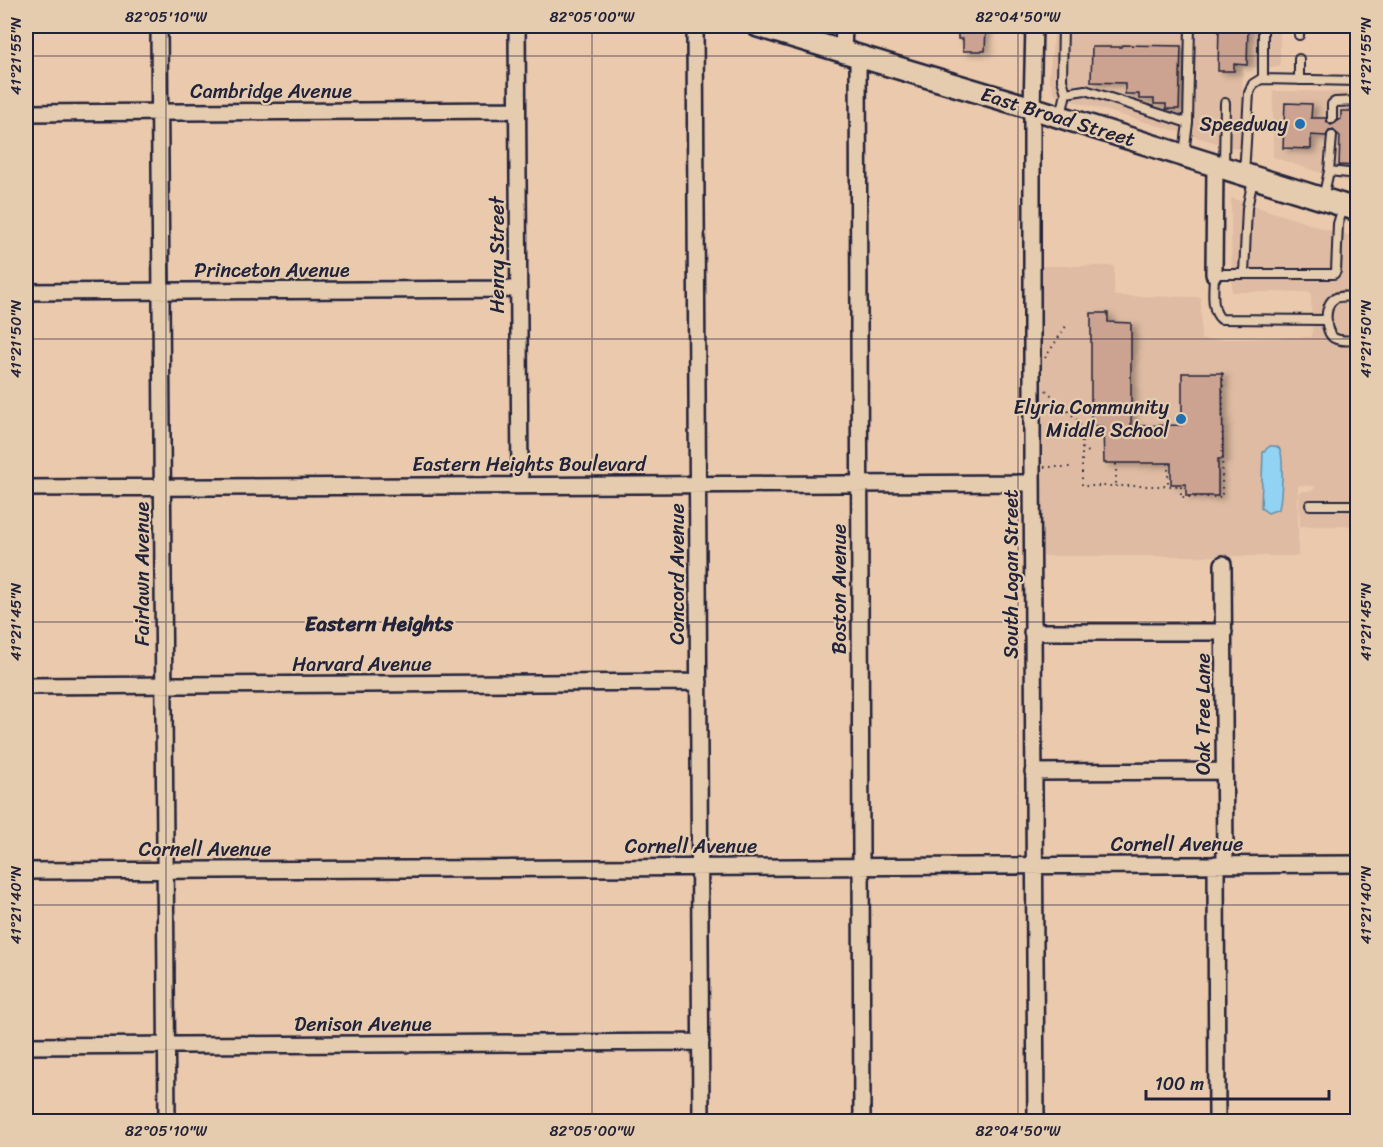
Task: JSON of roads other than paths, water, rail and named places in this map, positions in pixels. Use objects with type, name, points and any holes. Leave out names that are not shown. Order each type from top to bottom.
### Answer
[{"type":"street","name":"Fairlawn Avenue","points":[[159,26],[167,1122]]},
{"type":"street","name":"Henry Street","points":[[517,26],[520,485]]},
{"type":"street","name":"Concord Avenue","points":[[695,26],[701,1122]]},
{"type":"street","name":"East Broad Street","points":[[758,26],[1032,108],[1350,208]]},
{"type":"street","name":"Boston Avenue","points":[[844,26],[851,54],[860,483],[862,1122]]},
{"type":"street","name":"South Logan Street","points":[[1034,26],[1032,632],[1036,1122]]},
{"type":"street","name":"Cambridge Avenue","points":[[26,113],[517,110]]},
{"type":"street","points":[[1214,274],[1219,168]]},
{"type":"street","name":"Princeton Avenue","points":[[26,292],[519,289]]},
{"type":"street","name":"Eastern Heights Boulevard","points":[[26,488],[1032,483]]},
{"type":"street","name":"Oak Tree Lane","points":[[1217,1122],[1220,864],[1224,771],[1223,564]]},
{"type":"street","points":[[1032,632],[1224,632]]},
{"type":"street","name":"Harvard Avenue","points":[[26,687],[699,682]]},
{"type":"street","points":[[1033,772],[1224,771]]},
{"type":"street","name":"Cornell Avenue","points":[[26,871],[1358,864]]},
{"type":"street","name":"Denison Avenue","points":[[26,1046],[701,1042]]},
{"type":"lane","points":[[1060,117],[1066,93],[1062,80],[1063,26]]},
{"type":"lane","points":[[1184,156],[1188,123],[1190,26]]},
{"type":"lane","points":[[1263,26],[1263,79]]},
{"type":"lane","points":[[1299,34],[1300,26]]},
{"type":"lane","points":[[1299,59],[1299,80]]},
{"type":"lane","points":[[1244,274],[1249,177],[1249,93],[1253,84],[1263,79],[1358,81]]},
{"type":"lane","points":[[1066,93],[1085,90],[1188,123]]},
{"type":"lane","points":[[1332,119],[1332,104],[1358,101]]},
{"type":"lane","points":[[1219,168],[1225,103]]},
{"type":"lane","points":[[1323,200],[1329,171],[1332,136]]},
{"type":"lane","points":[[1329,171],[1358,174]]},
{"type":"lane","points":[[1327,320],[1227,320],[1217,316],[1214,310],[1214,274],[1334,274],[1338,224],[1350,208]]},
{"type":"lane","points":[[1358,297],[1337,297],[1330,301],[1327,320],[1327,330],[1330,336],[1338,340],[1358,340]]},
{"type":"lane","points":[[1310,505],[1358,505]]},
{"type":"water","points":[[1270,446],[1277,446],[1281,452],[1282,478],[1279,509],[1268,513],[1261,508],[1263,452]]},
{"type":"place","name":"Speedway","points":[[1300,124]]},
{"type":"place","name":"Elyria Community Middle School","points":[[1181,419]]},
{"type":"district","name":"Eastern Heights","points":[[379,624]]}]
